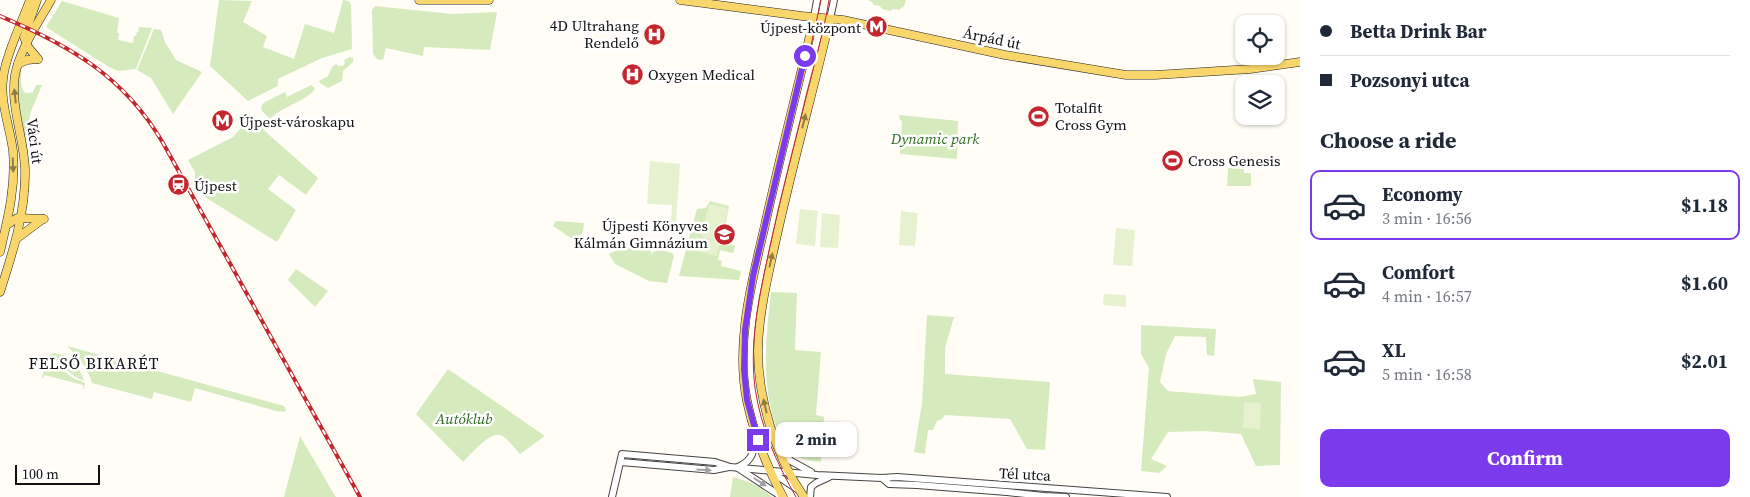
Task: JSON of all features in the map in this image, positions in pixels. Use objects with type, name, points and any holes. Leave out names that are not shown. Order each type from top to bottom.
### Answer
[{"type":"main road","name":"Váci út","points":[[0,252],[7,225],[14,172],[13,151],[2,94],[2,81],[8,58],[30,0]]},
{"type":"main road","points":[[24,19],[37,0]]},
{"type":"main road","points":[[18,64],[27,60],[38,59],[26,45],[25,34],[37,0]]},
{"type":"main road","name":"Váci út","points":[[0,292],[16,239],[24,190],[25,170],[14,86],[18,64],[26,45],[51,0]]},
{"type":"main road","points":[[419,0],[488,0]]},
{"type":"main road","name":"Árpád út","points":[[680,0],[856,23],[1006,55],[1126,75],[1250,69],[1300,62]]},
{"type":"main road","points":[[783,497],[770,470],[754,428],[747,400],[744,370],[745,330],[753,276],[814,18]]},
{"type":"main road","points":[[802,494],[781,452],[767,415],[758,350],[770,266],[830,19]]},
{"type":"main road","points":[[7,225],[12,220],[20,217],[44,219],[16,239]]},
{"type":"street","points":[[814,18],[817,0]]},
{"type":"street","points":[[830,19],[834,0]]},
{"type":"street","points":[[621,462],[673,468],[714,470],[733,467],[746,463],[752,457],[754,428]]},
{"type":"street","points":[[781,452],[791,461],[817,475]]},
{"type":"street","points":[[612,497],[622,454],[673,460],[715,462],[733,467],[783,497]]},
{"type":"street","points":[[673,460],[673,468]]},
{"type":"street","name":"Tél utca","points":[[733,467],[817,475],[897,477],[1166,497]]},
{"type":"street","points":[[770,470],[802,494]]},
{"type":"street","points":[[810,497],[811,487],[833,476]]},
{"type":"street","name":"Tél utca","points":[[882,478],[889,484],[1066,497]]},
{"type":"green space","points":[[219,0],[252,1],[243,22],[267,36],[263,47],[294,59],[305,24],[334,33],[343,0],[349,1],[351,5],[352,49],[322,58],[278,79],[278,86],[248,101],[210,66]]},
{"type":"green space","points":[[868,0],[906,0],[904,6],[899,10],[893,9],[890,11],[874,5]]},
{"type":"green space","points":[[62,1],[119,18],[118,40],[133,43],[134,36],[136,36],[139,27],[152,28],[136,69],[118,71],[109,67],[46,27]]},
{"type":"green space","points":[[375,6],[452,14],[497,12],[490,50],[424,47],[423,56],[386,48],[383,60],[377,59],[373,54],[372,10]]},
{"type":"green space","points":[[154,29],[161,30],[165,42],[176,60],[202,72],[173,114],[151,78],[137,70]]},
{"type":"green space","points":[[350,57],[353,58],[353,62],[343,71],[342,81],[328,88],[320,83],[319,81],[328,76],[332,67],[336,64],[343,66],[344,60]]},
{"type":"green space","points":[[21,70],[21,82],[25,92],[33,92],[36,85],[42,85],[30,114],[28,135],[23,135],[16,86],[17,72]]},
{"type":"green space","points":[[311,85],[315,88],[308,96],[281,110],[270,119],[262,111],[261,106],[265,102],[285,92],[287,97]]},
{"type":"green space","name":"Dynamic park","points":[[900,115],[958,121],[957,159],[900,154],[902,122],[899,118]]},
{"type":"green space","points":[[250,118],[318,178],[306,195],[279,175],[268,189],[296,210],[277,242],[205,197],[195,179],[195,172],[188,160],[233,137]]},
{"type":"green space","points":[[650,161],[680,164],[676,223],[671,222],[672,205],[647,204]]},
{"type":"green space","points":[[1228,168],[1244,169],[1244,173],[1251,173],[1251,186],[1227,186]]},
{"type":"green space","points":[[710,201],[729,206],[722,242],[735,246],[733,253],[720,250],[718,260],[722,261],[721,266],[741,271],[739,280],[679,276],[697,209],[706,208]]},
{"type":"green space","points":[[709,204],[728,208],[720,241],[701,237]]},
{"type":"green space","points":[[800,209],[818,211],[815,246],[796,244]]},
{"type":"green space","points":[[901,211],[918,213],[915,246],[899,245]]},
{"type":"green space","points":[[822,213],[840,215],[838,248],[820,247]]},
{"type":"green space","points":[[556,221],[584,223],[583,231],[578,239],[574,240],[553,226]]},
{"type":"green space","points":[[1116,228],[1135,230],[1132,266],[1113,265]]},
{"type":"green space","points":[[695,237],[720,242],[717,256],[692,250]]},
{"type":"green space","points":[[627,248],[651,250],[651,254],[656,251],[662,251],[673,254],[667,283],[649,281],[615,264],[609,254]]},
{"type":"green space","points":[[296,269],[328,291],[315,307],[288,280]]},
{"type":"green space","points":[[771,292],[797,293],[795,350],[821,352],[816,415],[824,417],[821,462],[804,459],[789,451],[782,442],[775,424],[766,375],[766,342]]},
{"type":"green space","points":[[1104,294],[1126,295],[1126,307],[1103,305]]},
{"type":"green space","points":[[927,315],[954,317],[945,348],[945,374],[1050,382],[1045,450],[1027,449],[1010,419],[945,415],[937,421],[933,430],[928,430],[925,454],[914,452],[922,403]]},
{"type":"green space","points":[[1141,325],[1216,329],[1214,356],[1207,355],[1206,337],[1175,336],[1166,354],[1160,382],[1168,391],[1240,397],[1256,394],[1253,379],[1281,382],[1280,465],[1256,466],[1241,434],[1204,431],[1168,432],[1151,459],[1167,466],[1159,473],[1141,471],[1149,368],[1141,354]]},
{"type":"green space","points":[[67,346],[284,406],[286,410],[285,412],[276,411],[195,388],[191,402],[154,392],[152,399],[92,383],[79,358]]},
{"type":"green space","points":[[53,353],[64,356],[73,362],[80,370],[84,381],[74,376],[48,356]]},
{"type":"green space","points":[[47,360],[54,363],[73,378],[85,383],[84,389],[83,385],[44,375],[43,379]]},
{"type":"green space","name":"Autóklub","points":[[448,369],[545,436],[520,454],[506,439],[496,435],[480,444],[463,462],[416,414]]},
{"type":"green space","points":[[1244,402],[1261,403],[1260,429],[1243,428]]},
{"type":"green space","points":[[300,436],[334,494],[336,497],[284,497]]},
{"type":"green space","points":[[733,477],[764,490],[772,497],[730,497]]},
{"type":"tram line","points":[[807,64],[821,0]]},
{"type":"tram line","points":[[796,497],[776,458],[761,417],[755,388],[754,334],[759,299],[774,227],[829,0]]},
{"type":"railway","points":[[0,16],[72,51],[93,65],[131,99],[148,119],[360,497]]},
{"type":"place","name":"Újpest-központ","points":[[877,27]]},
{"type":"place","name":"4D Ultrahang Rendelő","points":[[655,34]]},
{"type":"place","name":"Oxygen Medical","points":[[632,74]]},
{"type":"place","name":"Totalfit Cross Gym","points":[[1039,116]]},
{"type":"place","name":"Újpest-városkapu","points":[[223,121]]},
{"type":"place","name":"Cross Genesis","points":[[1172,160]]},
{"type":"place","name":"Újpest","points":[[178,185]]},
{"type":"place","name":"Újpesti Könyves Kálmán Gimnázium","points":[[724,234]]},
{"type":"district","name":"FELSŐ BIKARÉT","points":[[94,363]]},
{"type":"route","points":[[758,440],[747,400],[744,370],[745,330],[753,276],[805,56]]}]
